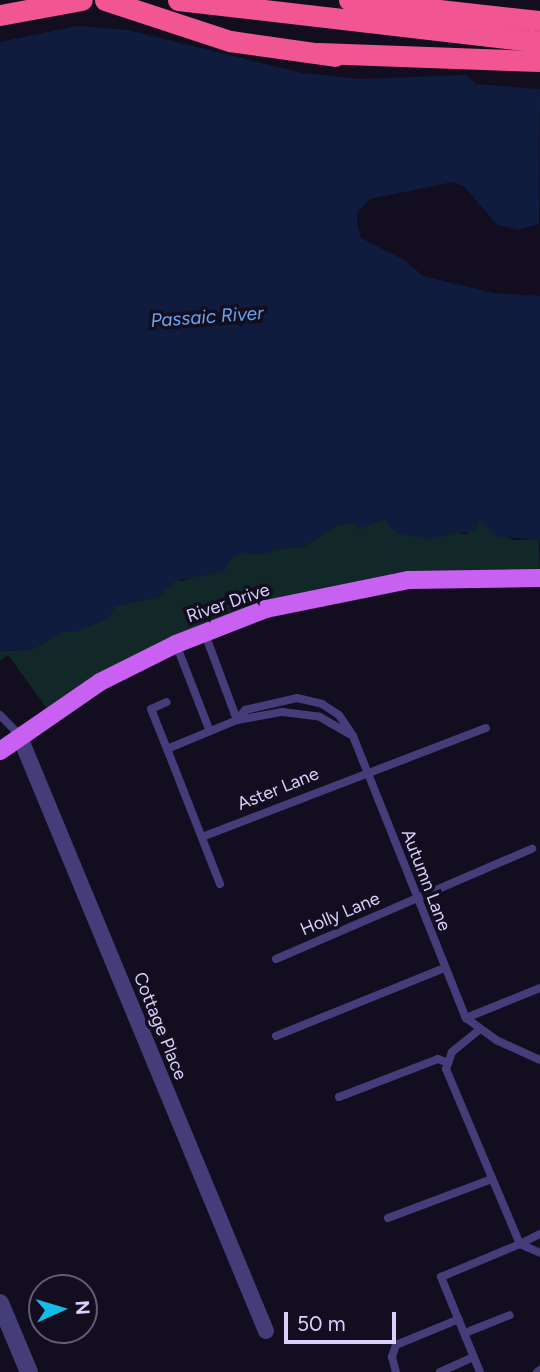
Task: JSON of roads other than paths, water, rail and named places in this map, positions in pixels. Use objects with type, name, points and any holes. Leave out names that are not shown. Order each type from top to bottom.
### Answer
[{"type":"highway","points":[[0,15],[82,0]]},
{"type":"highway","points":[[104,0],[121,0]]},
{"type":"highway","points":[[104,0],[219,38],[335,55],[540,61]]},
{"type":"highway","points":[[132,0],[231,37],[335,55]]},
{"type":"highway","points":[[178,0],[540,42]]},
{"type":"highway","points":[[349,0],[540,21]]},
{"type":"highway","points":[[428,0],[451,11]]},
{"type":"main road","name":"River Drive","points":[[0,751],[19,735],[100,681],[176,644],[266,609],[409,580],[540,578]]},
{"type":"street","name":"Cottage Place","points":[[19,735],[266,1331]]},
{"type":"street","points":[[0,1303],[29,1372]]},
{"type":"lane","points":[[205,633],[237,720]]},
{"type":"lane","points":[[176,644],[209,729]]},
{"type":"lane","name":"Autumn Lane","points":[[237,720],[245,710],[297,698],[322,704],[339,715],[353,736],[466,1018],[479,1030],[540,1060]]},
{"type":"lane","points":[[167,702],[151,709],[220,884]]},
{"type":"lane","name":"Autumn Lane","points":[[167,749],[209,729],[237,720],[295,711],[320,717],[353,736]]},
{"type":"lane","points":[[0,715],[19,735]]},
{"type":"lane","name":"Aster Lane","points":[[201,837],[367,771],[486,728]]},
{"type":"lane","name":"Holly Lane","points":[[275,958],[532,849]]},
{"type":"lane","points":[[276,1036],[444,968]]},
{"type":"lane","points":[[466,1018],[540,988]]},
{"type":"lane","points":[[479,1030],[452,1052],[446,1069],[520,1244],[540,1253]]},
{"type":"lane","points":[[339,1097],[438,1059],[448,1063]]},
{"type":"lane","points":[[388,1218],[492,1179]]},
{"type":"lane","points":[[480,1372],[441,1278],[540,1234]]},
{"type":"lane","points":[[465,1333],[509,1315]]},
{"type":"lane","points":[[396,1372],[392,1357],[396,1345],[458,1319]]},
{"type":"lane","points":[[440,1372],[474,1357]]},
{"type":"water","name":"Passaic River","points":[[77,26],[128,30],[302,73],[360,79],[466,75],[476,84],[540,89],[539,224],[518,230],[496,224],[465,187],[453,182],[370,199],[357,213],[357,224],[361,238],[404,260],[423,276],[493,293],[540,296],[540,539],[496,537],[479,520],[474,532],[456,532],[431,540],[395,533],[385,519],[359,529],[354,523],[337,525],[303,547],[274,549],[269,554],[242,553],[230,560],[224,571],[175,581],[157,597],[116,606],[108,619],[76,632],[62,632],[31,650],[0,651],[0,42]]}]
